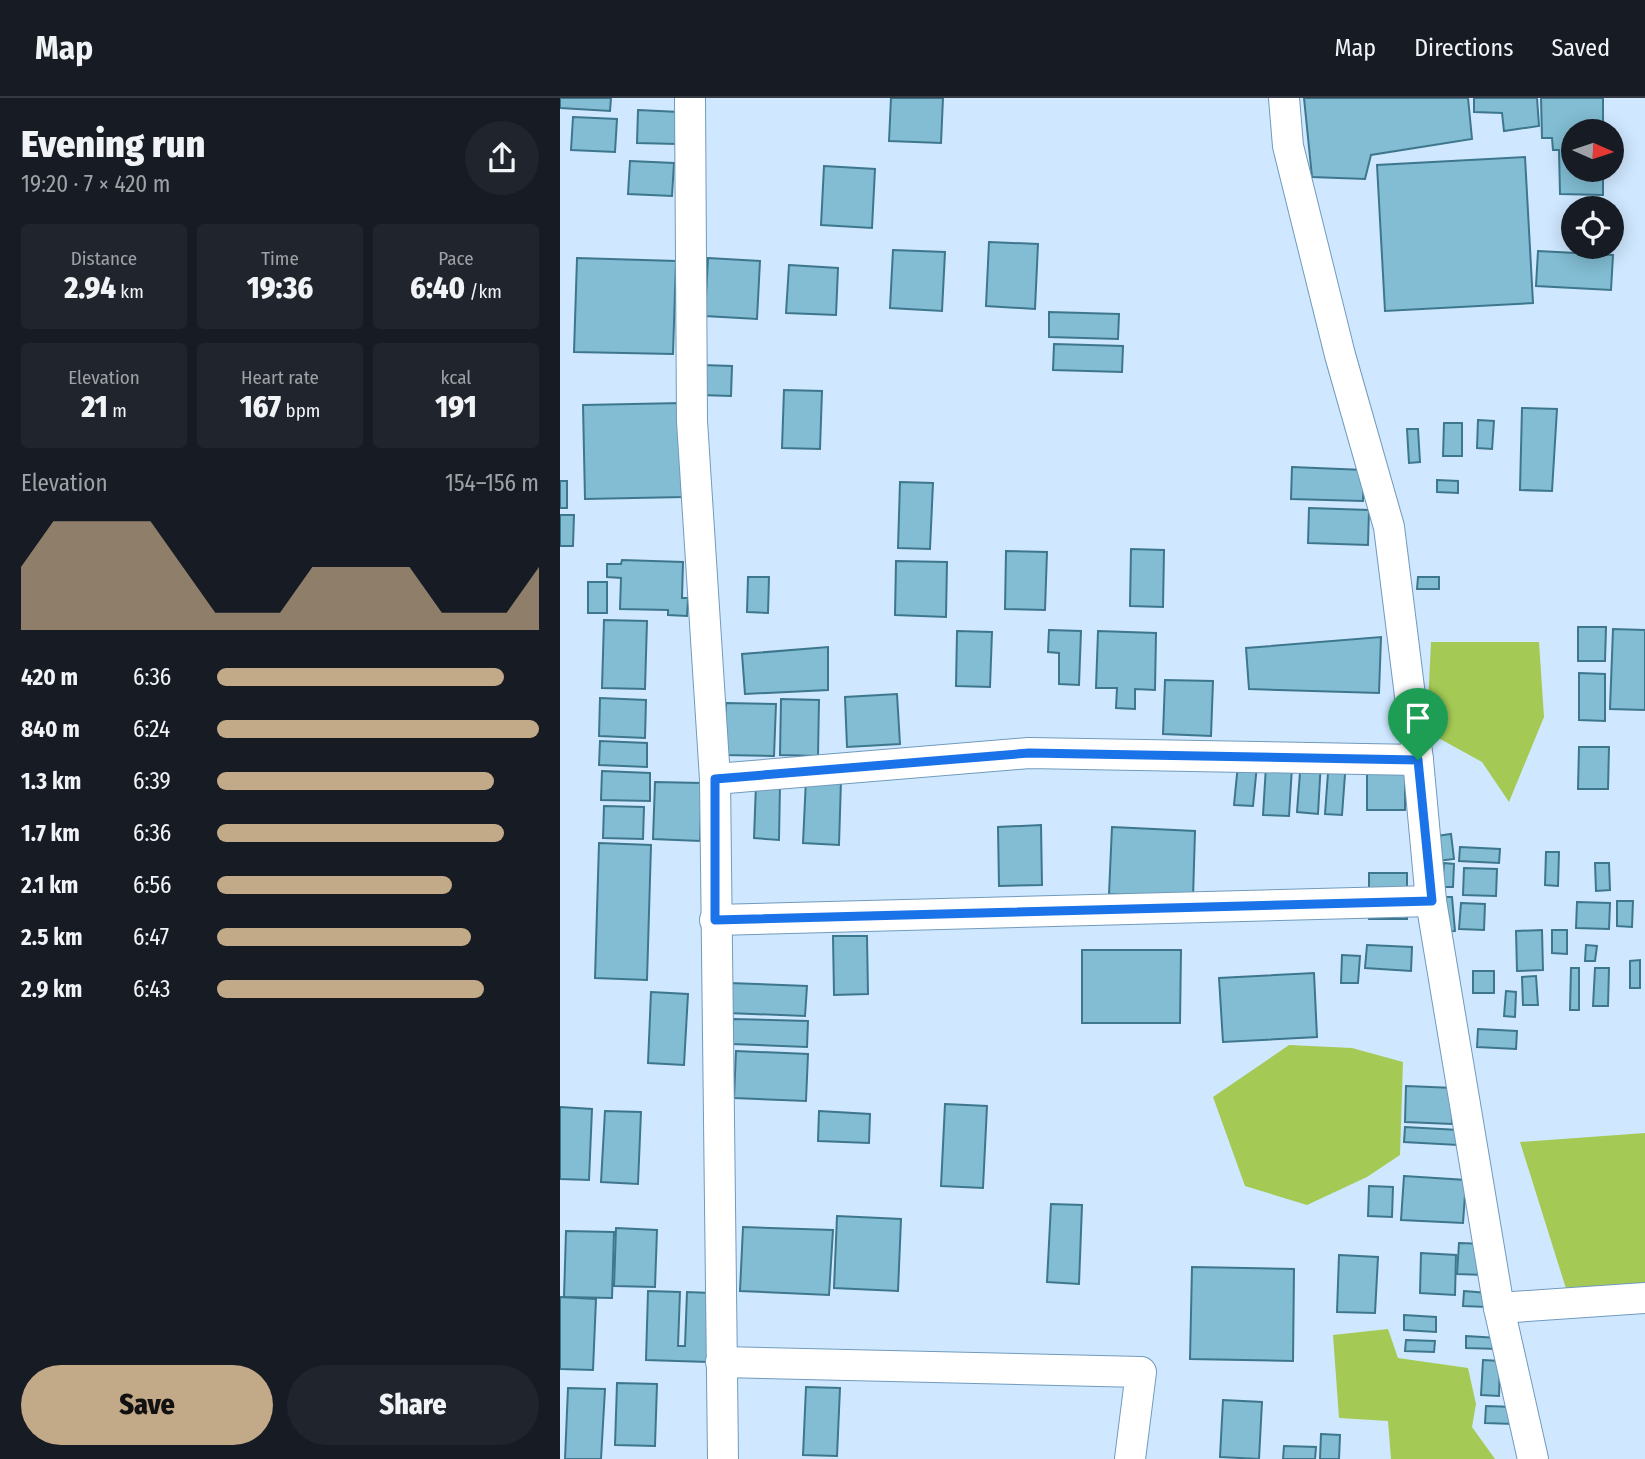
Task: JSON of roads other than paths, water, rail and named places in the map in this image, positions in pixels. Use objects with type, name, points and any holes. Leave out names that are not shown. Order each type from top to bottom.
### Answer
[{"type":"street","points":[[690,98],[692,421],[715,779],[723,1459]]},
{"type":"street","points":[[1284,98],[1292,159],[1340,355],[1389,527],[1418,760],[1432,901],[1499,1308],[1533,1459]]},
{"type":"street","points":[[715,779],[1029,753],[1418,760]]},
{"type":"street","points":[[715,920],[1432,901]]},
{"type":"street","points":[[1499,1308],[1645,1298]]},
{"type":"street","points":[[721,1362],[1141,1373],[1130,1459]]}]
